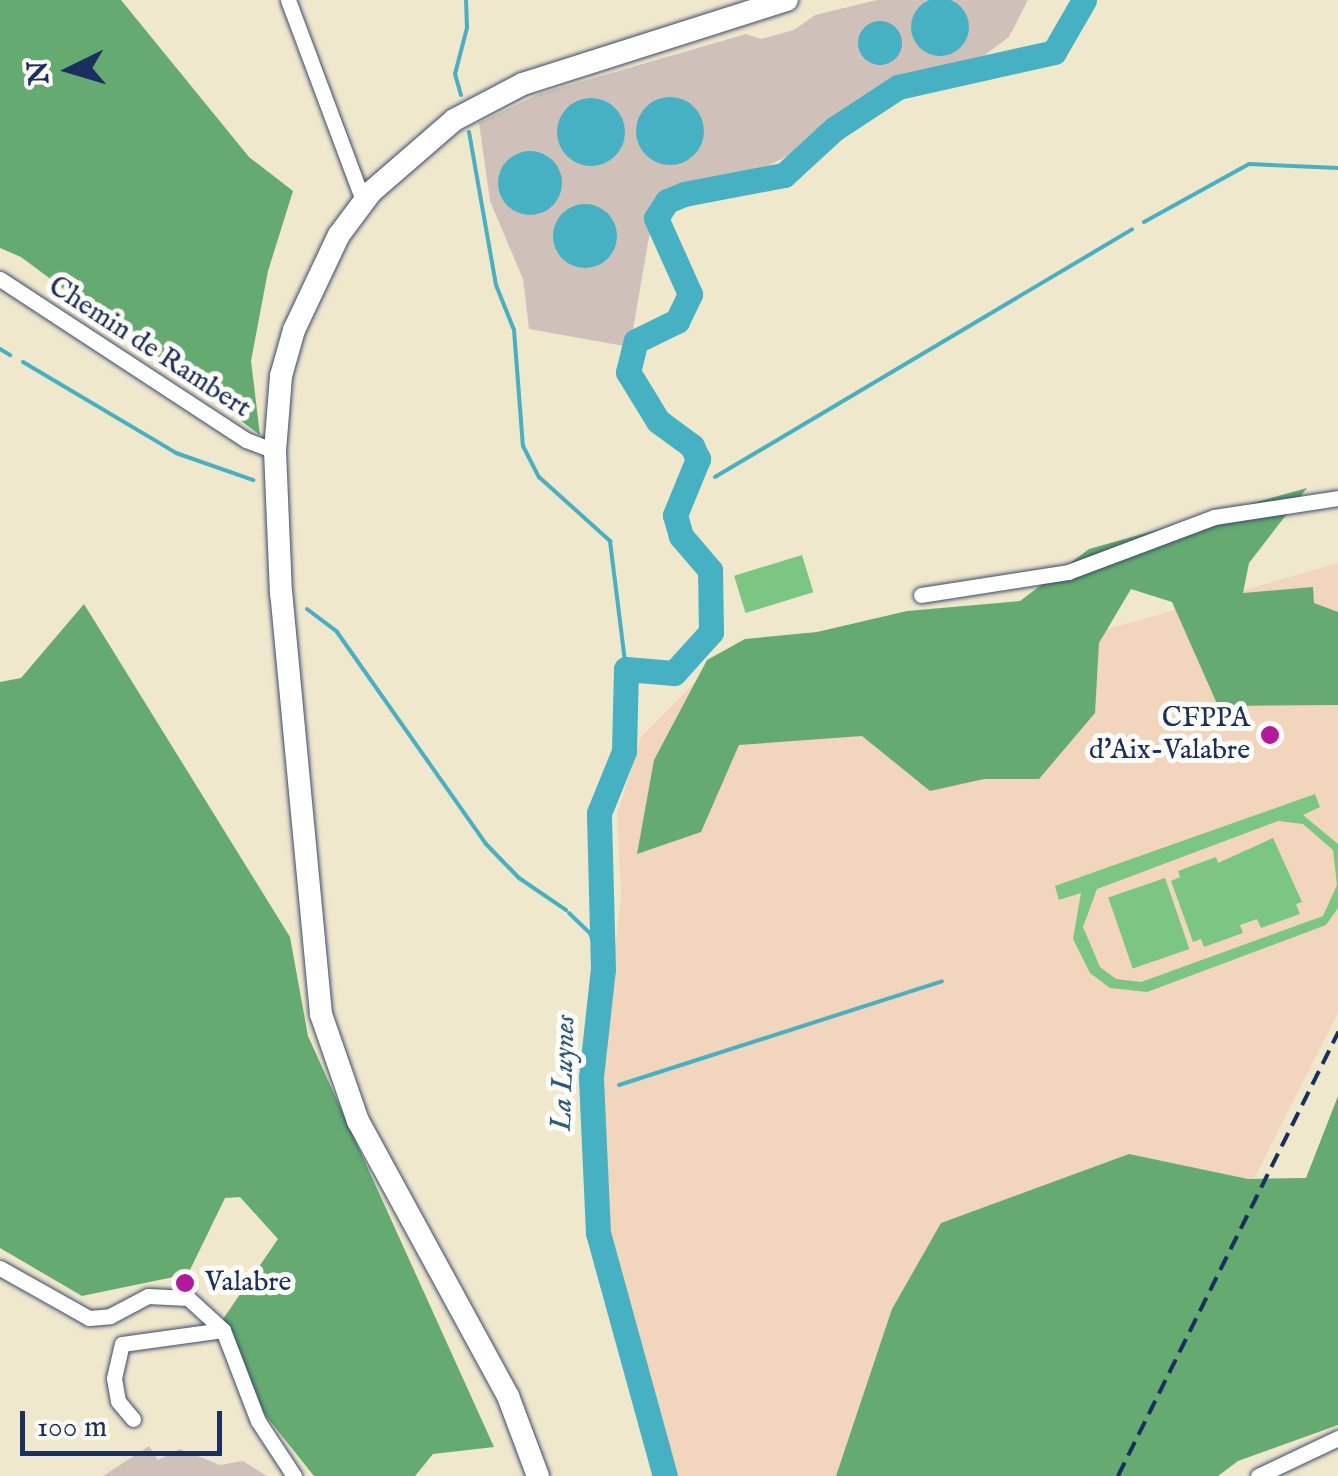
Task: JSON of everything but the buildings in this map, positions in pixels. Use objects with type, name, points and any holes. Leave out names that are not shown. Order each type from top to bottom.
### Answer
[{"type":"main road","points":[[538,1476],[508,1396],[358,1121],[321,1014],[300,842],[275,451],[281,376],[294,330],[324,263],[362,201],[411,154],[493,97],[787,0]]},
{"type":"main road","points":[[451,1292],[503,1409],[524,1476]]},
{"type":"street","points":[[288,0],[362,201]]},
{"type":"street","name":"Chemin de Rambert","points":[[0,279],[246,440],[275,451]]},
{"type":"street","points":[[921,594],[1068,572],[1214,517],[1338,498]]},
{"type":"street","points":[[0,1268],[89,1318],[148,1296],[188,1298],[223,1330],[258,1421],[294,1476]]},
{"type":"street","points":[[133,1419],[118,1401],[114,1378],[122,1344],[223,1330]]},
{"type":"street","points":[[1258,1476],[1338,1438]]},
{"type":"shaded area","points":[[877,0],[1028,0],[1009,37],[982,57],[875,92],[794,153],[749,175],[666,200],[649,237],[630,347],[529,329],[523,279],[490,201],[479,123],[539,94],[746,34],[761,39],[794,30],[815,15]]},
{"type":"shaded area","points":[[1338,563],[1338,1013],[1103,1476],[676,1476],[605,1226],[602,1069],[621,894],[617,815],[641,737],[710,667],[940,677]]},
{"type":"shaded area","points":[[149,1446],[158,1460],[180,1449],[220,1465],[243,1461],[267,1476],[103,1476]]},
{"type":"green space","points":[[0,0],[121,0],[249,157],[293,191],[268,271],[251,361],[260,435],[21,257],[0,248]]},
{"type":"green space","points":[[1307,488],[1249,563],[1243,593],[1313,587],[1314,603],[1338,612],[1338,705],[1218,706],[1172,602],[1131,589],[1099,643],[1095,713],[1039,779],[984,779],[930,791],[862,736],[739,745],[701,832],[637,854],[654,760],[707,660],[745,639],[817,632],[907,611],[1020,601],[1089,549]]},
{"type":"green space","points":[[802,555],[813,592],[746,613],[734,576]]},
{"type":"green space","points":[[84,604],[290,937],[308,1036],[494,1447],[433,1454],[415,1476],[314,1476],[262,1411],[223,1319],[278,1239],[240,1197],[225,1198],[188,1274],[82,1296],[0,1248],[0,682],[21,678]]},
{"type":"green space","points":[[1315,794],[1320,807],[1303,815],[1338,844],[1338,908],[1326,925],[1147,992],[1110,988],[1090,973],[1073,939],[1081,893],[1059,900],[1055,886]],"holes":[[[1278,821],[1303,824],[1333,850],[1337,885],[1323,916],[1141,982],[1116,979],[1100,967],[1083,927],[1097,889]]]},
{"type":"green space","points":[[1273,838],[1302,902],[1296,904],[1300,914],[1261,928],[1257,919],[1240,925],[1243,933],[1204,947],[1201,939],[1193,942],[1171,881],[1180,877],[1178,871],[1216,857],[1218,863]]},
{"type":"green space","points":[[1165,878],[1189,949],[1133,968],[1108,898]]},
{"type":"green space","points":[[1338,1096],[1338,1425],[1238,1461],[1218,1476],[836,1476],[892,1309],[941,1223],[1129,1154],[1248,1179],[1306,1178]]},
{"type":"water","points":[[940,-2],[961,6],[969,27],[961,48],[940,56],[919,48],[911,27],[919,6]]},
{"type":"water","points":[[880,21],[896,27],[902,43],[896,59],[880,65],[864,59],[858,43],[864,27]]},
{"type":"water","points":[[670,97],[694,107],[704,131],[694,155],[670,165],[646,155],[636,131],[646,107]]},
{"type":"water","points":[[591,98],[615,108],[625,132],[615,156],[591,166],[567,156],[557,132],[567,108]]},
{"type":"water","points":[[530,151],[553,160],[562,183],[553,206],[530,215],[507,206],[498,183],[507,160]]},
{"type":"water","points":[[585,204],[608,213],[617,236],[608,259],[585,268],[562,259],[553,236],[562,213]]},
{"type":"waterway","points":[[461,95],[455,74],[467,28],[466,0]]},
{"type":"waterway","name":"La Luynes","points":[[665,1476],[598,1233],[591,1077],[603,969],[599,813],[624,751],[626,669],[674,673],[711,632],[710,570],[681,536],[675,515],[698,459],[692,446],[658,421],[628,372],[636,341],[677,321],[690,294],[656,218],[667,201],[684,194],[784,175],[834,129],[898,87],[1054,52],[1084,0]]},
{"type":"waterway","points":[[469,132],[496,285],[514,330],[523,446],[539,477],[610,541],[626,669]]},
{"type":"waterway","points":[[1144,222],[1249,164],[1338,168]]},
{"type":"waterway","points":[[715,477],[1132,229]]},
{"type":"waterway","points":[[0,349],[10,355]]},
{"type":"waterway","points":[[23,362],[176,453],[253,480]]},
{"type":"waterway","points":[[678,500],[691,492]]},
{"type":"waterway","points":[[307,609],[337,632],[486,844],[519,878],[566,910]]},
{"type":"waterway","points":[[569,913],[590,933],[603,969]]},
{"type":"waterway","points":[[619,1085],[942,981]]},
{"type":"railway","points":[[1118,1476],[1338,1032]]},
{"type":"place","name":"CFPPA d'Aix-Valabre","points":[[1270,735]]},
{"type":"place","name":"Valabre","points":[[185,1283]]}]
